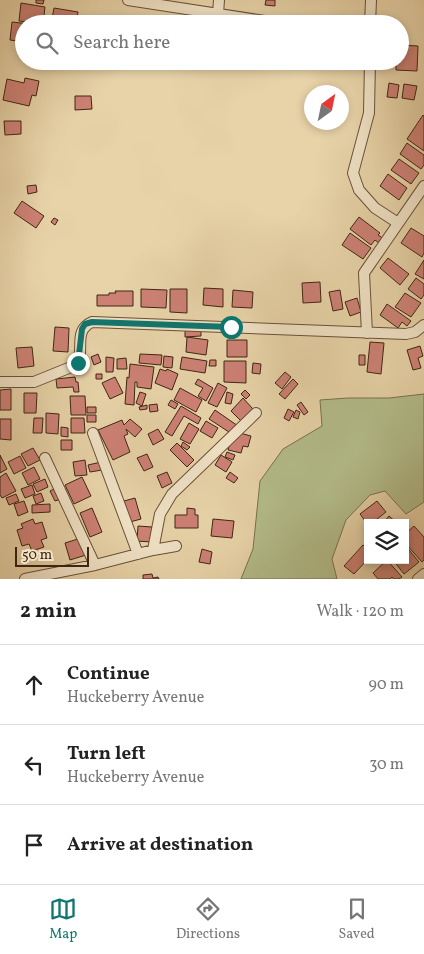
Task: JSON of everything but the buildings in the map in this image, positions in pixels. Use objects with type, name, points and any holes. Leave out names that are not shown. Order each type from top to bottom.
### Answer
[{"type":"street","points":[[128,0],[225,15]]},
{"type":"street","points":[[218,14],[219,0]]},
{"type":"street","points":[[370,15],[371,0]]},
{"type":"street","points":[[370,70],[369,114],[353,173],[358,190],[375,208],[398,223]]},
{"type":"street","points":[[367,333],[364,273],[424,186]]},
{"type":"street","points":[[0,382],[34,382],[76,365],[79,360],[82,329],[85,324],[92,322],[406,334],[415,332],[424,325]]},
{"type":"street","points":[[153,550],[160,514],[172,494],[256,413]]},
{"type":"street","points":[[93,433],[138,554]]},
{"type":"street","points":[[45,458],[95,565]]},
{"type":"street","points":[[25,579],[176,546]]},
{"type":"street","points":[[418,579],[424,574]]},
{"type":"green space","points":[[424,394],[424,502],[406,514],[385,491],[370,495],[346,520],[332,559],[337,579],[241,579],[253,549],[260,481],[283,449],[322,426],[320,400],[389,398]]},
{"type":"route","points":[[78,363],[82,329],[85,324],[92,322],[231,327]]}]
